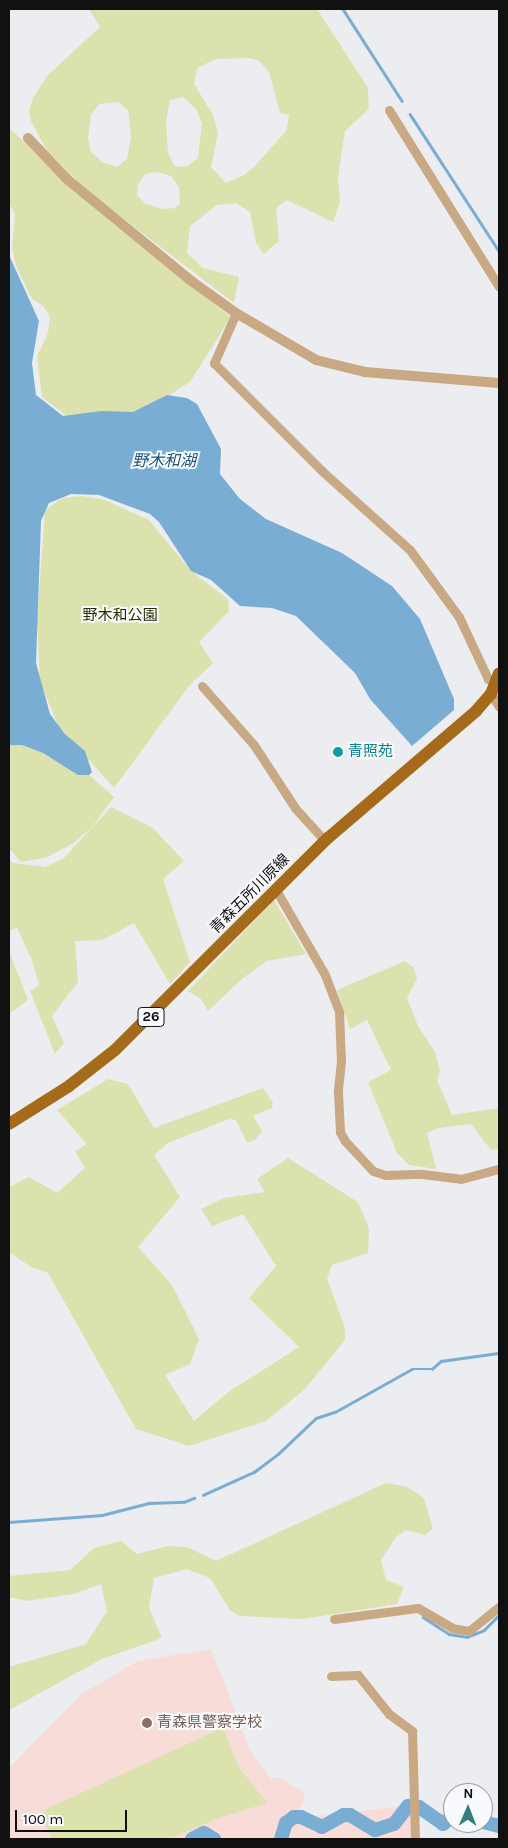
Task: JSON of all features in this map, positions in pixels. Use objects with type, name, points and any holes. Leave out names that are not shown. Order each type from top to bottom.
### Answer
[{"type":"main road","name":"青森五所川原線","points":[[9,1124],[69,1086],[116,1050],[325,841],[463,723],[496,683]]},
{"type":"street","points":[[389,110],[499,287]]},
{"type":"street","points":[[28,138],[88,197],[236,313],[316,360],[377,374],[499,383]]},
{"type":"street","points":[[236,313],[214,363],[322,470],[410,550],[459,617],[488,679],[496,683],[499,707]]},
{"type":"street","points":[[202,686],[254,745],[295,808],[325,841]]},
{"type":"street","points":[[276,890],[325,975],[339,1012],[341,1061],[338,1092],[340,1132],[345,1140],[374,1171],[385,1174],[422,1174],[461,1179],[499,1169]]},
{"type":"street","points":[[334,1620],[418,1608],[452,1628],[469,1631],[499,1607]]},
{"type":"street","points":[[331,1676],[358,1675],[389,1714],[412,1731],[415,1839]]},
{"type":"shaded area","name":"青森県警察学校","points":[[211,1649],[251,1752],[271,1779],[278,1777],[302,1791],[305,1798],[295,1816],[319,1816],[411,1805],[412,1839],[9,1839],[9,1768],[83,1693],[138,1661]]},
{"type":"green space","points":[[89,9],[317,9],[368,88],[369,109],[345,131],[338,177],[340,202],[333,222],[287,200],[276,208],[279,241],[264,254],[256,243],[250,212],[236,203],[217,205],[190,226],[187,253],[203,268],[239,277],[234,303],[86,190],[46,149],[31,121],[29,110],[34,96],[48,75],[100,27]],"holes":[[[248,58],[258,60],[269,72],[280,113],[289,115],[286,131],[255,166],[244,175],[226,183],[211,167],[218,133],[213,115],[194,84],[197,68],[216,59]],[[183,97],[196,109],[202,123],[198,158],[186,167],[174,166],[168,152],[166,122],[170,100]],[[118,102],[128,110],[131,137],[127,159],[117,167],[102,162],[91,152],[88,137],[91,115],[99,104]],[[158,172],[171,176],[179,187],[180,204],[175,208],[162,209],[146,204],[137,195],[138,184],[145,174]]]},
{"type":"green space","points":[[9,128],[112,223],[231,317],[190,382],[139,414],[68,417],[42,397],[37,356],[48,333],[50,317],[43,306],[32,299],[16,266],[12,247],[15,214],[9,203]]},
{"type":"green space","name":"野木和公園","points":[[82,496],[105,500],[149,520],[191,571],[228,599],[229,611],[199,642],[213,663],[189,686],[114,788],[58,725],[40,682],[37,620],[45,510],[62,498]]},
{"type":"green space","points":[[20,736],[50,758],[89,775],[114,797],[93,826],[74,843],[45,858],[21,862],[9,848],[9,745]]},
{"type":"green space","points":[[111,807],[153,828],[184,861],[163,879],[190,962],[170,984],[134,923],[102,940],[75,941],[78,982],[52,1016],[64,1043],[55,1054],[30,991],[39,985],[32,960],[17,928],[11,930],[9,927],[9,859],[13,863],[45,867],[64,858]]},
{"type":"green space","points":[[274,900],[306,954],[267,961],[243,978],[208,1011],[201,999],[188,991]]},
{"type":"green space","points":[[9,951],[28,1000],[9,1014]]},
{"type":"green space","points":[[405,961],[414,968],[417,979],[407,998],[418,1026],[435,1052],[440,1071],[437,1080],[452,1115],[499,1108],[499,1149],[491,1150],[471,1124],[438,1128],[427,1133],[436,1169],[409,1165],[397,1153],[368,1082],[391,1070],[367,1020],[350,1029],[337,990]]},
{"type":"green space","points":[[108,1079],[128,1084],[154,1128],[263,1088],[273,1103],[272,1108],[253,1116],[262,1131],[255,1140],[247,1143],[236,1120],[229,1119],[168,1143],[154,1155],[180,1197],[138,1247],[172,1285],[199,1339],[190,1364],[165,1375],[194,1421],[227,1393],[299,1347],[249,1298],[276,1266],[243,1214],[212,1226],[201,1209],[224,1198],[265,1192],[257,1179],[288,1158],[358,1202],[369,1228],[368,1253],[332,1265],[327,1278],[345,1328],[345,1340],[304,1390],[266,1421],[189,1446],[136,1429],[48,1273],[31,1267],[9,1252],[9,1187],[29,1177],[57,1193],[85,1168],[75,1151],[87,1144],[57,1110]]},
{"type":"green space","points":[[386,1483],[407,1487],[424,1498],[433,1529],[425,1535],[406,1530],[396,1537],[381,1560],[386,1580],[404,1587],[397,1604],[303,1619],[239,1616],[230,1610],[210,1578],[187,1569],[154,1578],[149,1607],[162,1638],[102,1659],[9,1710],[9,1667],[86,1644],[107,1611],[101,1584],[74,1594],[27,1601],[9,1597],[9,1576],[70,1570],[94,1548],[121,1541],[137,1554],[168,1546],[187,1547],[216,1561]]},
{"type":"green space","points":[[220,1729],[225,1732],[238,1766],[267,1803],[216,1819],[169,1839],[52,1839],[40,1812]]},
{"type":"water","name":"野木和湖","points":[[9,255],[39,321],[32,363],[36,395],[63,416],[101,411],[133,412],[167,395],[187,398],[197,404],[221,449],[220,474],[240,499],[266,519],[342,553],[392,586],[420,619],[454,699],[454,710],[412,746],[370,699],[355,673],[296,616],[272,608],[240,606],[211,580],[191,571],[159,522],[150,514],[99,495],[71,494],[49,503],[41,521],[36,663],[50,714],[65,734],[85,751],[92,772],[89,775],[78,775],[43,753],[22,745],[9,745]]},
{"type":"waterway","points":[[343,9],[402,101]]},
{"type":"waterway","points":[[410,114],[499,251]]},
{"type":"waterway","points":[[203,1495],[254,1472],[278,1454],[316,1418],[335,1412],[412,1369],[432,1369],[441,1361],[499,1353]]},
{"type":"waterway","points":[[9,1522],[102,1515],[149,1503],[184,1502],[194,1498]]},
{"type":"waterway","points":[[423,1617],[449,1634],[467,1637],[484,1630],[499,1615]]},
{"type":"waterway","points":[[281,1839],[286,1823],[294,1817],[301,1817],[322,1827],[344,1815],[350,1815],[375,1830],[394,1824],[408,1806],[419,1807],[443,1824]]},
{"type":"waterway","points":[[493,1824],[499,1826]]},
{"type":"waterway","points":[[192,1839],[204,1833],[214,1839]]},
{"type":"place","name":"青照苑","points":[[338,752]]},
{"type":"place","name":"青森県警察学校","points":[[147,1723]]}]
